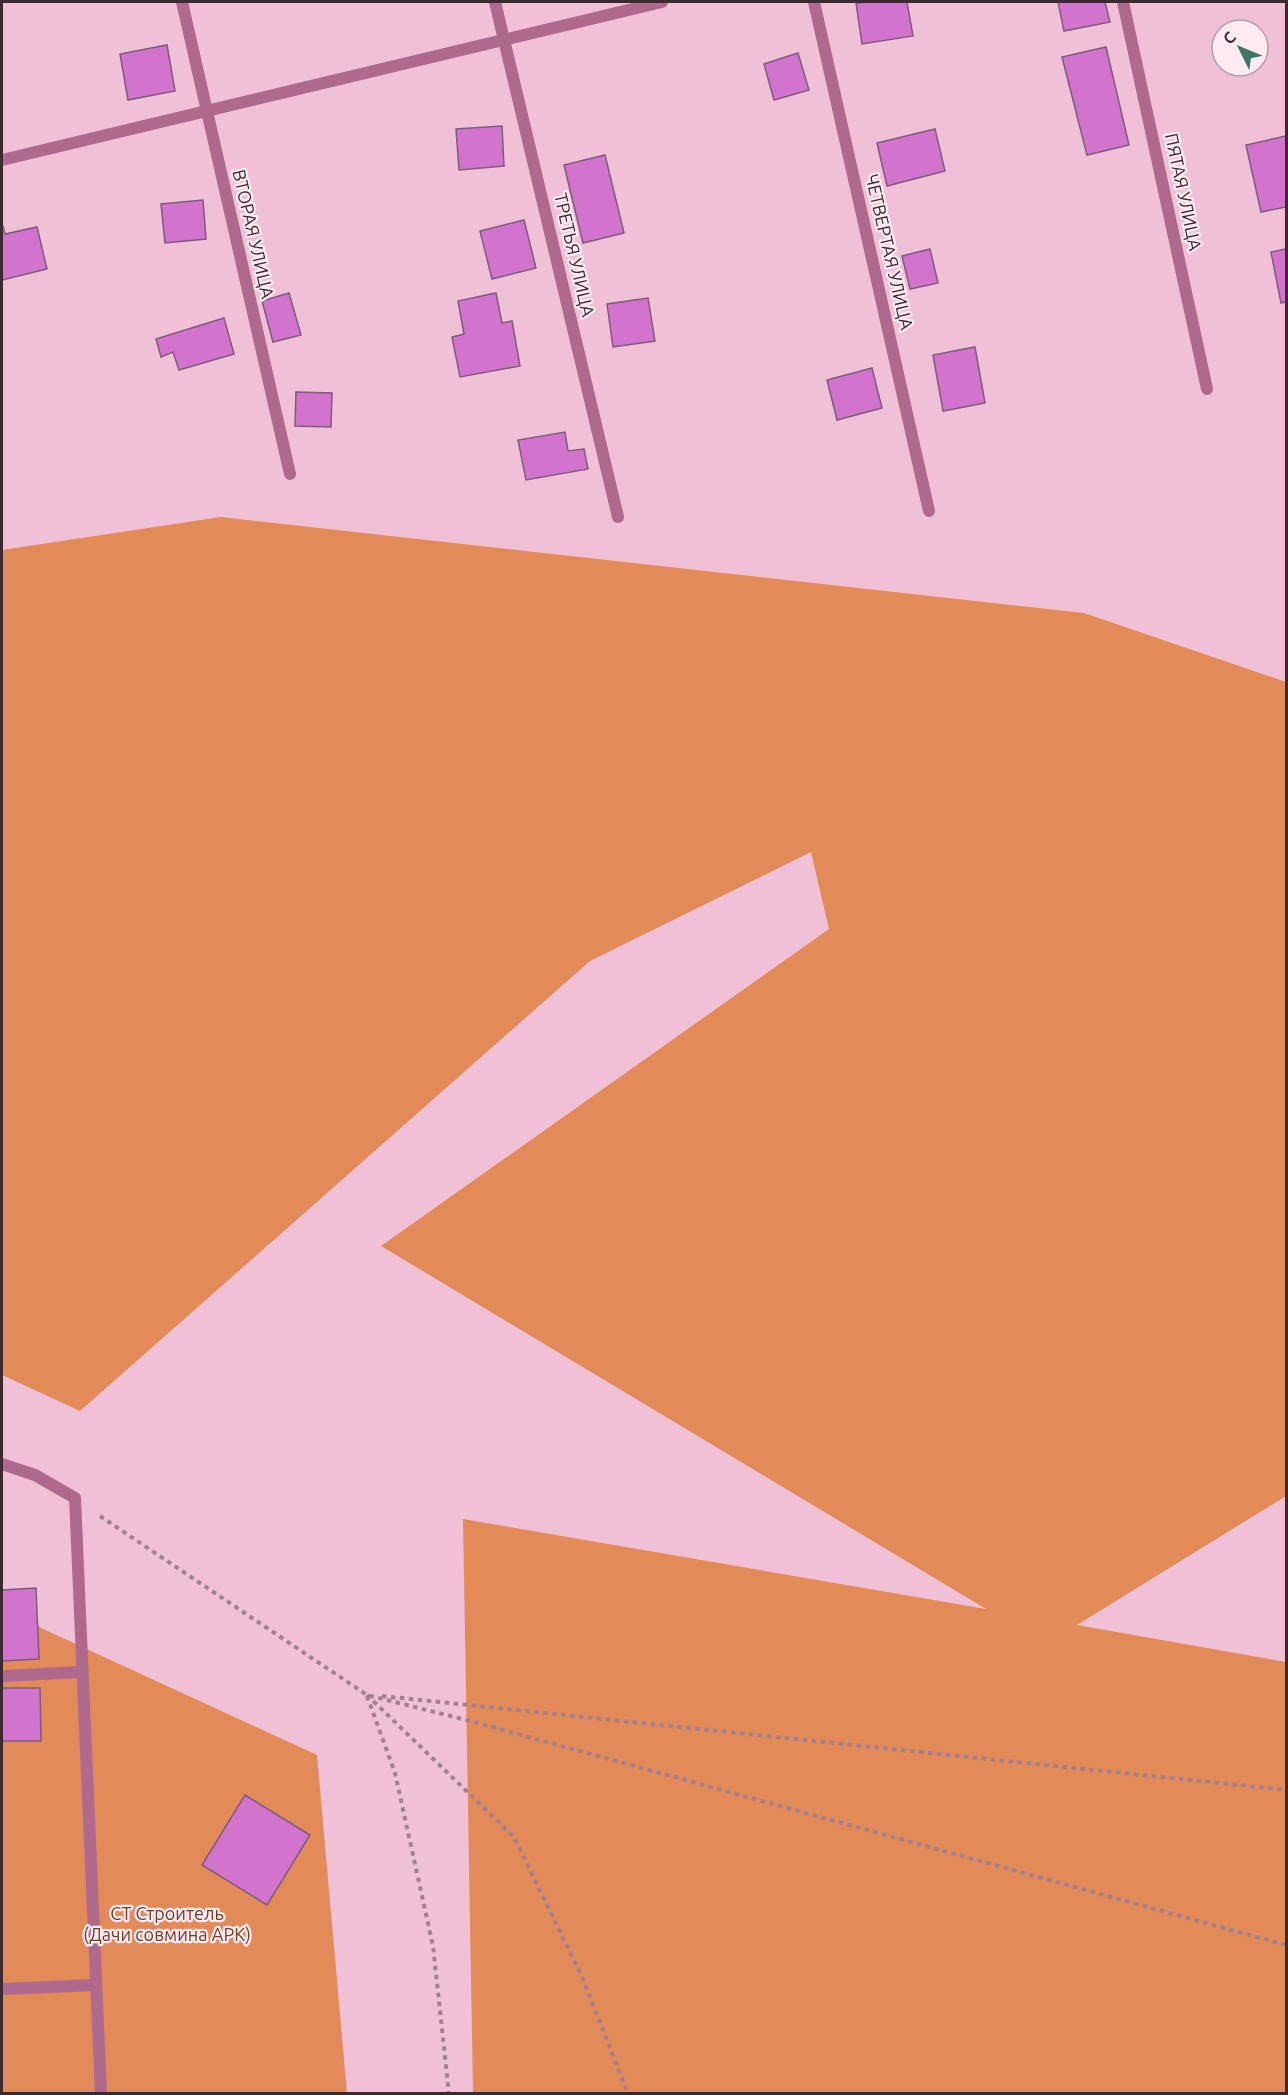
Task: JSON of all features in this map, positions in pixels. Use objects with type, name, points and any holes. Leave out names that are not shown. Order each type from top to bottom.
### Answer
[{"type":"street","name":"ВТОРАЯ УЛИЦА","points":[[182,2],[290,474]]},
{"type":"street","name":"ТРЕТЬЯ УЛИЦА","points":[[495,2],[618,517]]},
{"type":"street","points":[[2,160],[662,2]]},
{"type":"street","name":"ЧЕТВЕРТАЯ УЛИЦА","points":[[814,2],[929,511]]},
{"type":"street","name":"ПЯТАЯ УЛИЦА","points":[[1123,2],[1207,389]]},
{"type":"street","points":[[2,1464],[35,1475],[75,1498],[101,2094]]},
{"type":"street","points":[[2,1677],[81,1672]]},
{"type":"street","points":[[2,1989],[96,1985]]},
{"type":"path","points":[[75,1498],[367,1695],[514,1837],[583,1979],[628,2094]]},
{"type":"path","points":[[367,1695],[1287,1790]]},
{"type":"path","points":[[367,1695],[478,1723],[1287,1945]]},
{"type":"path","points":[[367,1695],[395,1773],[433,1946],[449,2094]]},
{"type":"green space","points":[[221,517],[1084,613],[1286,682],[1286,1496],[1077,1625],[1286,1662],[1286,2093],[473,2093],[463,1519],[986,1609],[381,1246],[829,929],[811,852],[590,961],[80,1411],[2,1375],[2,550]]},
{"type":"green space","name":"СТ Строитель (Дачи совмина АРК)","points":[[2,1594],[41,1628],[317,1755],[347,2093],[2,2093]]},
{"type":"building","points":[[907,2],[913,36],[862,44],[856,3]]},
{"type":"building","points":[[1058,2],[1105,2],[1110,22],[1064,31]]},
{"type":"building","points":[[167,45],[175,91],[128,100],[120,54]]},
{"type":"building","points":[[1106,47],[1129,145],[1087,155],[1062,57]]},
{"type":"building","points":[[798,53],[809,90],[774,100],[764,64]]},
{"type":"building","points":[[502,126],[504,166],[459,170],[456,129]]},
{"type":"building","points":[[935,129],[945,171],[887,186],[877,143]]},
{"type":"building","points":[[1286,136],[1286,207],[1261,212],[1246,145]]},
{"type":"building","points":[[605,155],[624,233],[583,243],[564,165]]},
{"type":"building","points":[[203,200],[206,239],[165,243],[161,204]]},
{"type":"building","points":[[524,220],[536,268],[492,279],[480,231]]},
{"type":"building","points":[[2,226],[5,234],[37,227],[47,269],[2,280]]},
{"type":"building","points":[[930,249],[938,283],[910,289],[902,256]]},
{"type":"building","points":[[1286,249],[1286,302],[1281,303],[1271,252]]},
{"type":"building","points":[[289,293],[301,335],[273,342],[262,301]]},
{"type":"building","points":[[496,293],[502,323],[512,321],[520,366],[460,377],[452,337],[464,334],[458,301]]},
{"type":"building","points":[[648,298],[655,341],[613,347],[607,304]]},
{"type":"building","points":[[224,318],[234,354],[179,370],[173,352],[161,357],[156,339]]},
{"type":"building","points":[[975,347],[985,403],[943,411],[933,355]]},
{"type":"building","points":[[872,368],[882,408],[837,420],[827,380]]},
{"type":"building","points":[[296,392],[332,393],[331,427],[295,426]]},
{"type":"building","points":[[565,432],[568,451],[584,449],[588,469],[526,480],[518,440]]},
{"type":"building","points":[[36,1588],[39,1659],[2,1661],[2,1590]]},
{"type":"building","points":[[2,1688],[40,1688],[41,1741],[2,1741]]},
{"type":"building","points":[[245,1795],[310,1835],[267,1905],[202,1865]]}]
